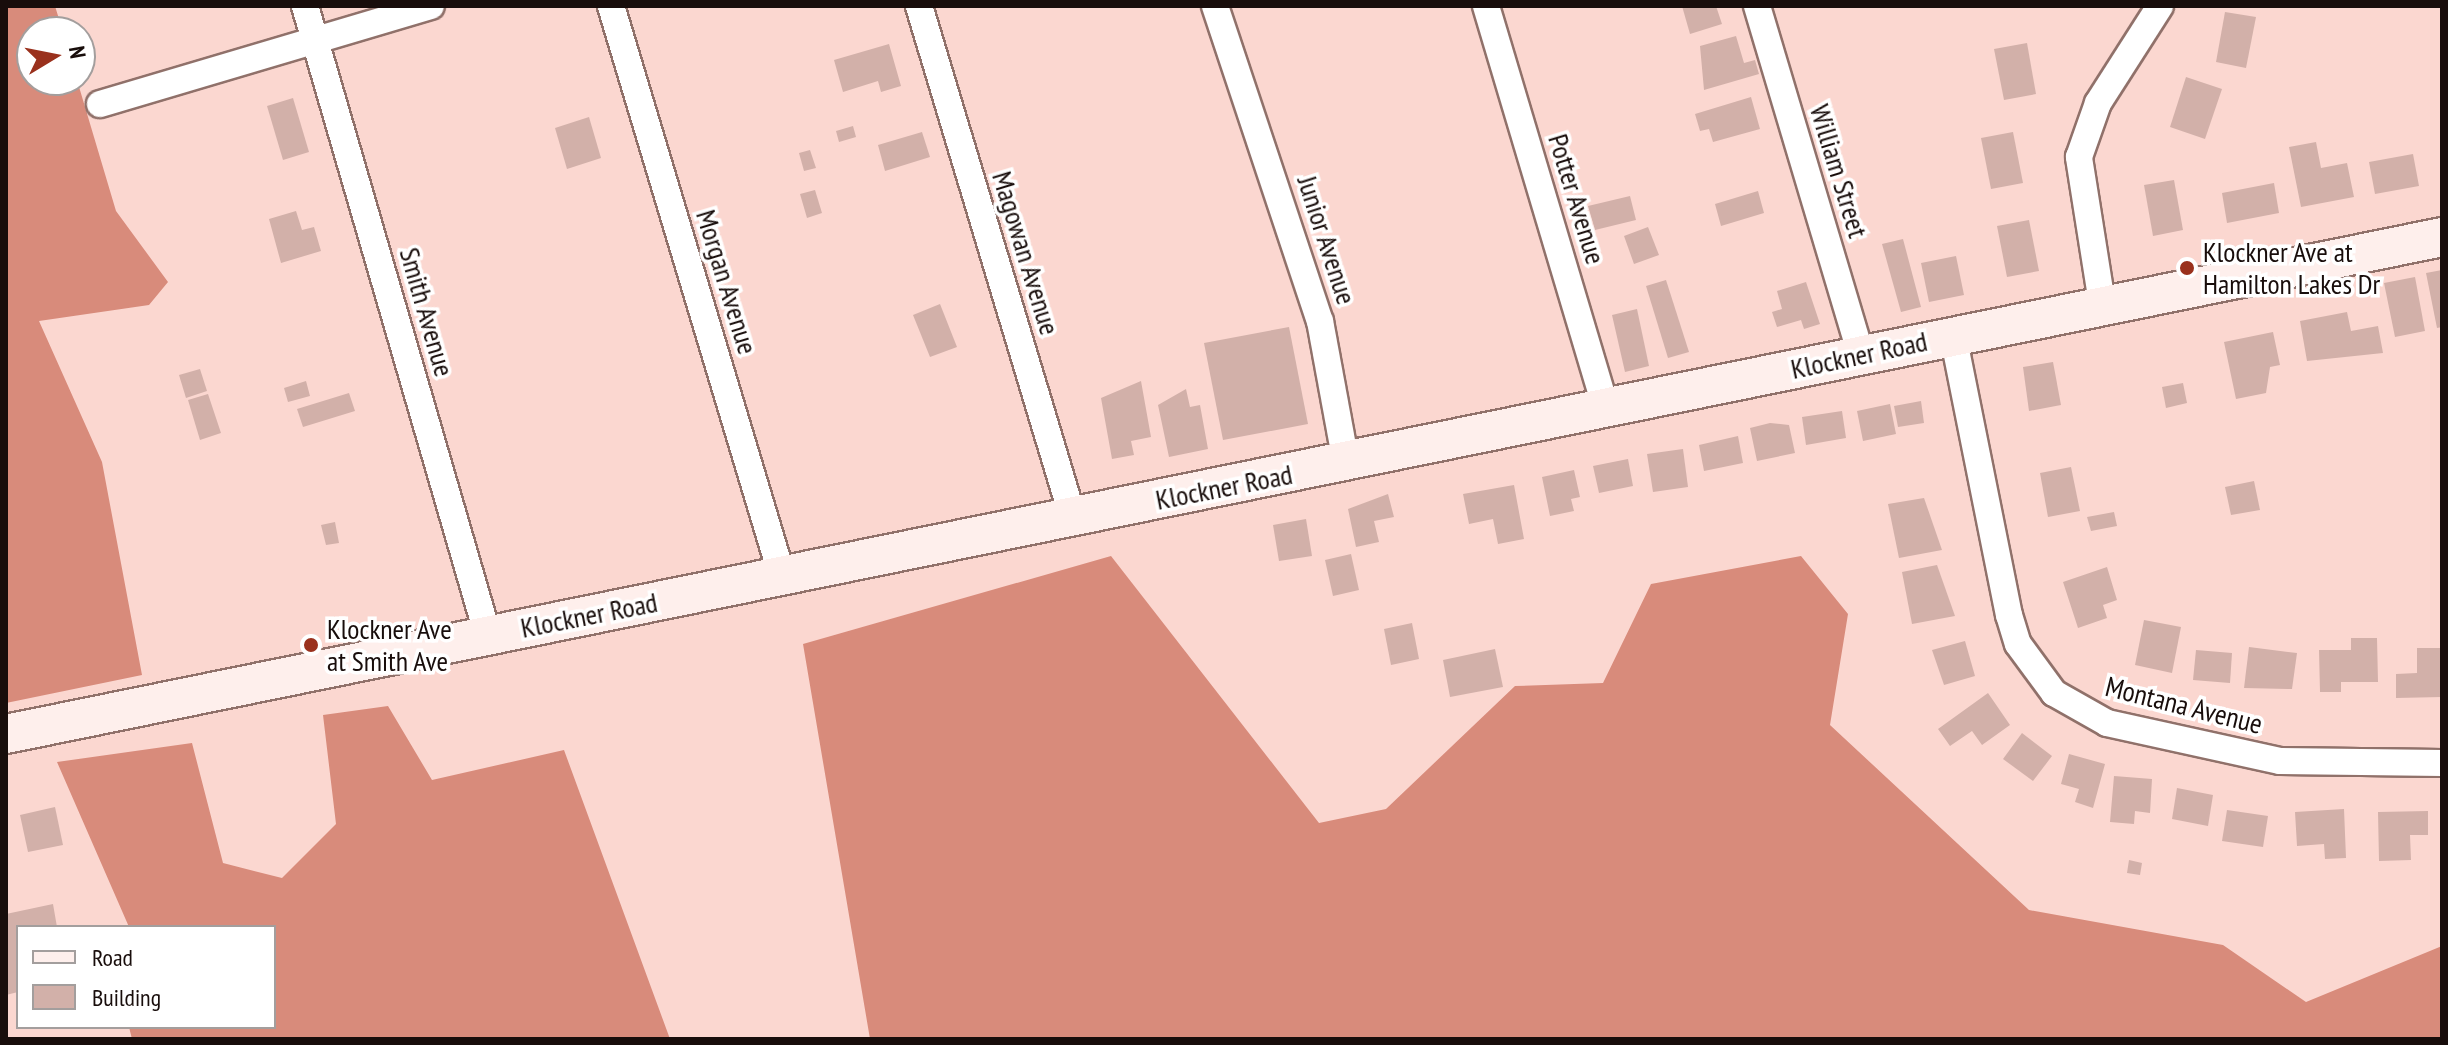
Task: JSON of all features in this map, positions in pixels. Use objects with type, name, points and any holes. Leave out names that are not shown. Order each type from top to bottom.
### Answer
[{"type":"main road","name":"Klockner Road","points":[[6,734],[1607,411],[2102,303],[2442,237]]},
{"type":"street","name":"Smith Avenue","points":[[305,6],[488,636]]},
{"type":"street","points":[[100,104],[431,6]]},
{"type":"street","name":"Morgan Avenue","points":[[611,6],[782,576]]},
{"type":"street","name":"Magowan Avenue","points":[[919,6],[1073,518]]},
{"type":"street","name":"Junior Avenue","points":[[1215,6],[1320,321],[1346,463]]},
{"type":"street","name":"Potter Avenue","points":[[1486,6],[1607,411]]},
{"type":"street","name":"William Street","points":[[1757,6],[1861,354]]},
{"type":"street","points":[[2102,303],[2079,157],[2098,103],[2160,6]]},
{"type":"street","name":"Montana Avenue","points":[[1953,335],[2009,615],[2018,644],[2054,693],[2107,723],[2280,761],[2442,763]]},
{"type":"shaded area","points":[[6,6],[55,6],[58,16],[16,16],[16,96],[82,96],[116,211],[168,282],[149,305],[39,321],[102,462],[142,675],[6,703]]},
{"type":"shaded area","points":[[1111,556],[1319,823],[1386,809],[1515,686],[1603,683],[1651,584],[1801,556],[1848,614],[1830,725],[2029,910],[2223,945],[2306,1002],[2442,946],[2442,1039],[870,1039],[803,644]]},
{"type":"shaded area","points":[[388,706],[432,780],[564,750],[670,1039],[132,1039],[130,1029],[276,1029],[276,925],[128,925],[57,762],[192,743],[223,863],[282,878],[336,824],[323,715]]},
{"type":"building","points":[[1682,6],[1716,6],[1722,24],[1690,34]]},
{"type":"building","points":[[2225,12],[2256,17],[2246,68],[2216,62]]},
{"type":"building","points":[[1736,36],[1744,63],[1755,60],[1759,74],[1704,90],[1700,46]]},
{"type":"building","points":[[2027,43],[2036,94],[2004,100],[1994,49]]},
{"type":"building","points":[[889,44],[901,86],[881,92],[878,81],[843,92],[834,60]]},
{"type":"building","points":[[2186,77],[2222,89],[2205,139],[2170,127]]},
{"type":"building","points":[[1751,97],[1760,129],[1713,142],[1709,129],[1700,131],[1695,114]]},
{"type":"building","points":[[293,98],[309,152],[283,160],[267,106]]},
{"type":"building","points":[[589,117],[601,158],[567,169],[555,128]]},
{"type":"building","points":[[853,126],[856,137],[839,142],[836,131]]},
{"type":"building","points":[[922,132],[930,157],[885,171],[878,145]]},
{"type":"building","points":[[2013,132],[2023,183],[1991,189],[1981,138]]},
{"type":"building","points":[[2316,142],[2321,168],[2347,163],[2354,197],[2301,207],[2289,147]]},
{"type":"building","points":[[810,150],[816,168],[804,171],[799,153]]},
{"type":"building","points":[[2413,154],[2419,186],[2375,194],[2369,162]]},
{"type":"building","points":[[2174,180],[2183,230],[2153,236],[2144,185]]},
{"type":"building","points":[[2274,183],[2279,213],[2227,223],[2222,193]]},
{"type":"building","points":[[815,190],[822,213],[807,218],[800,194]]},
{"type":"building","points":[[1758,191],[1764,213],[1721,226],[1715,204]]},
{"type":"building","points":[[1630,196],[1636,220],[1595,230],[1588,206]]},
{"type":"building","points":[[296,211],[302,230],[314,227],[321,251],[281,263],[269,219]]},
{"type":"building","points":[[2029,220],[2039,271],[2007,277],[1997,226]]},
{"type":"building","points":[[1648,227],[1659,255],[1634,264],[1624,236]]},
{"type":"building","points":[[1903,239],[1921,307],[1901,312],[1882,244]]},
{"type":"building","points":[[1956,256],[1964,295],[1929,302],[1921,263]]},
{"type":"building","points":[[2442,270],[2442,327],[2437,328],[2426,273]]},
{"type":"building","points":[[2415,277],[2425,331],[2395,337],[2384,283]]},
{"type":"building","points":[[1666,280],[1689,352],[1668,358],[1646,286]]},
{"type":"building","points":[[1806,282],[1820,324],[1804,329],[1801,320],[1777,327],[1772,312],[1782,309],[1777,291]]},
{"type":"building","points":[[940,304],[957,347],[930,357],[913,315]]},
{"type":"building","points":[[1637,309],[1649,366],[1625,372],[1612,315]]},
{"type":"building","points":[[2347,312],[2351,331],[2378,326],[2383,353],[2307,361],[2300,321]]},
{"type":"building","points":[[1289,327],[1308,424],[1223,440],[1204,343]]},
{"type":"building","points":[[2273,332],[2280,365],[2270,367],[2266,393],[2236,399],[2224,342]]},
{"type":"building","points":[[2053,362],[2061,405],[2029,411],[2023,367]]},
{"type":"building","points":[[200,369],[207,391],[186,398],[179,375]]},
{"type":"building","points":[[306,381],[310,396],[288,402],[284,388]]},
{"type":"building","points":[[1141,381],[1151,437],[1131,441],[1134,455],[1112,459],[1101,398]]},
{"type":"building","points":[[2183,383],[2187,403],[2166,408],[2162,387]]},
{"type":"building","points":[[1186,389],[1190,407],[1200,405],[1208,449],[1169,457],[1158,405]]},
{"type":"building","points":[[349,393],[355,411],[303,427],[297,409]]},
{"type":"building","points":[[208,394],[221,433],[200,440],[188,400]]},
{"type":"building","points":[[1921,401],[1924,423],[1898,427],[1894,406]]},
{"type":"building","points":[[1890,404],[1896,434],[1863,441],[1857,411]]},
{"type":"building","points":[[1842,411],[1846,438],[1806,445],[1802,417]]},
{"type":"building","points":[[1770,423],[1789,425],[1795,453],[1757,461],[1750,428]]},
{"type":"building","points":[[1738,436],[1743,463],[1704,471],[1699,445]]},
{"type":"building","points":[[1683,449],[1688,487],[1653,492],[1647,454]]},
{"type":"building","points":[[1628,459],[1633,486],[1599,493],[1593,466]]},
{"type":"building","points":[[2071,467],[2080,511],[2048,517],[2040,473]]},
{"type":"building","points":[[1574,470],[1580,497],[1571,499],[1574,511],[1550,516],[1542,477]]},
{"type":"building","points":[[2254,481],[2260,510],[2231,515],[2225,487]]},
{"type":"building","points":[[1514,485],[1524,539],[1498,544],[1493,519],[1469,524],[1463,494]]},
{"type":"building","points":[[1388,494],[1394,517],[1374,521],[1379,542],[1356,547],[1348,509]]},
{"type":"building","points":[[1924,498],[1942,550],[1899,558],[1888,504]]},
{"type":"building","points":[[2114,512],[2117,526],[2091,531],[2087,517]]},
{"type":"building","points":[[1306,519],[1312,556],[1279,561],[1273,525]]},
{"type":"building","points":[[335,522],[339,543],[326,545],[321,525]]},
{"type":"building","points":[[1351,554],[1359,590],[1333,596],[1325,560]]},
{"type":"building","points":[[1937,565],[1955,616],[1912,624],[1902,572]]},
{"type":"building","points":[[2107,567],[2117,600],[2103,605],[2107,618],[2078,628],[2063,582]]},
{"type":"building","points":[[2144,620],[2181,627],[2172,673],[2135,665]]},
{"type":"building","points":[[1412,623],[1419,659],[1391,665],[1384,629]]},
{"type":"building","points":[[2351,638],[2377,638],[2378,682],[2341,682],[2341,692],[2320,692],[2319,650],[2351,650]]},
{"type":"building","points":[[1965,641],[1975,676],[1944,685],[1932,650]]},
{"type":"building","points":[[2249,647],[2297,653],[2292,689],[2244,688]]},
{"type":"building","points":[[2417,648],[2442,648],[2442,697],[2396,698],[2396,674],[2417,673]]},
{"type":"building","points":[[1495,649],[1503,687],[1450,697],[1443,660]]},
{"type":"building","points":[[2196,650],[2232,653],[2230,683],[2193,680]]},
{"type":"building","points":[[1988,693],[2010,725],[1982,745],[1972,731],[1950,746],[1938,729]]},
{"type":"building","points":[[2022,733],[2052,756],[2033,781],[2003,759]]},
{"type":"building","points":[[2069,754],[2105,764],[2093,808],[2075,802],[2079,789],[2061,784]]},
{"type":"building","points":[[2114,776],[2152,779],[2150,813],[2135,811],[2134,824],[2110,822]]},
{"type":"building","points":[[2177,788],[2213,795],[2208,826],[2172,819]]},
{"type":"building","points":[[55,807],[63,845],[28,852],[20,815]]},
{"type":"building","points":[[2344,809],[2346,858],[2325,859],[2324,844],[2297,846],[2295,812]]},
{"type":"building","points":[[2227,810],[2268,816],[2263,847],[2222,841]]},
{"type":"building","points":[[2428,811],[2428,835],[2410,835],[2411,860],[2379,861],[2378,812]]},
{"type":"building","points":[[2129,860],[2142,863],[2140,875],[2127,873]]},
{"type":"building","points":[[53,904],[57,925],[16,925],[16,992],[6,995],[6,914]]},
{"type":"place","name":"Klockner Ave at Hamilton Lakes Dr","points":[[2187,268]]},
{"type":"place","name":"Klockner Ave at Smith Ave","points":[[311,645]]}]
